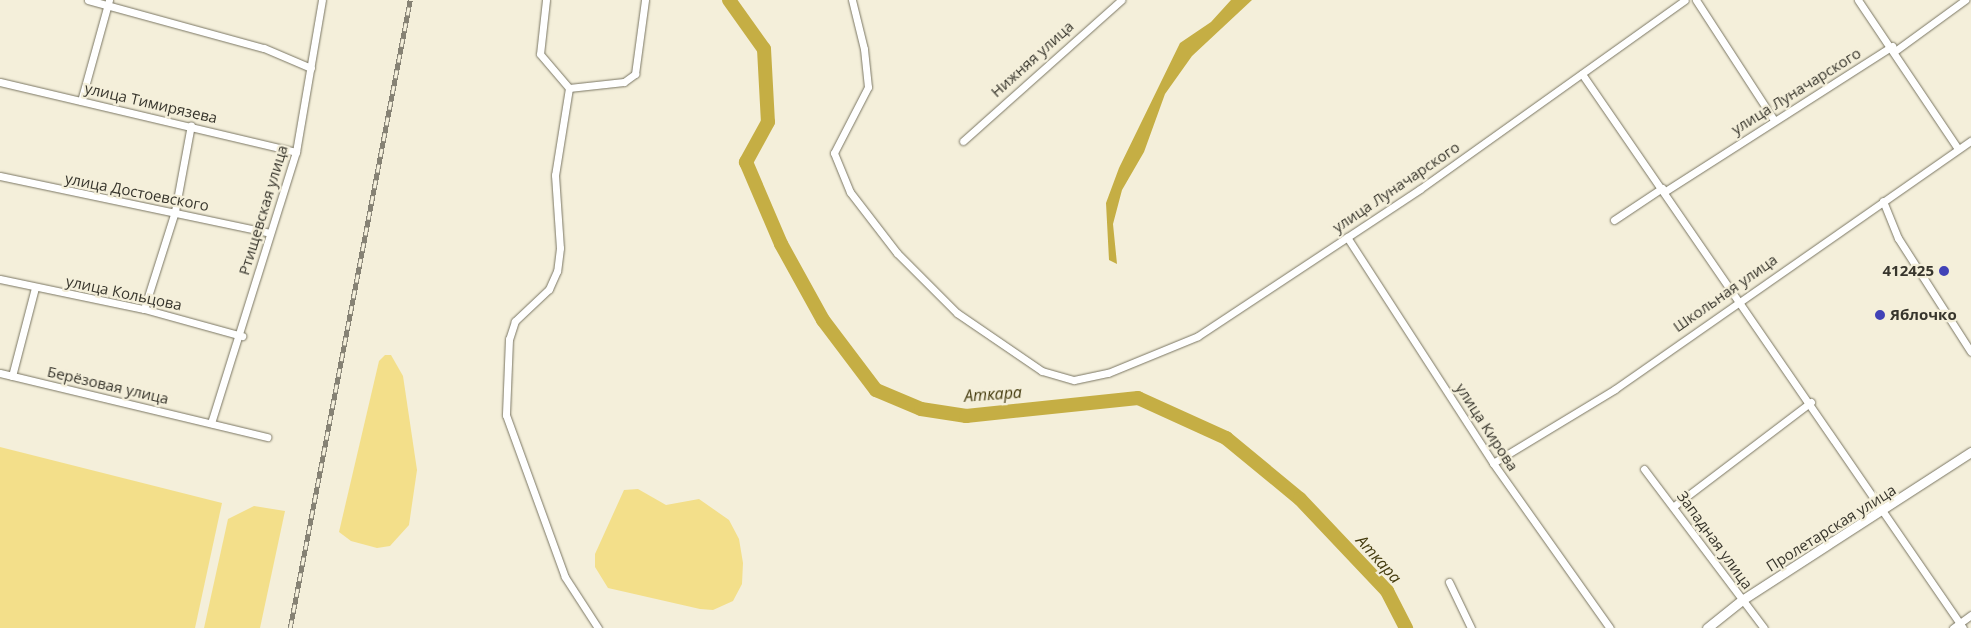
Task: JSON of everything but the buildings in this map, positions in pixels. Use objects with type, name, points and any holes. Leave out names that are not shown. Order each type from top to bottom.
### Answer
[{"type":"street","points":[[88,0],[109,2],[264,48],[311,68]]},
{"type":"street","name":"Ртищевская улица","points":[[210,423],[242,336],[270,233],[296,152],[322,0]]},
{"type":"street","points":[[546,0],[540,54],[569,88],[555,175],[560,248],[557,271],[549,289],[515,321],[509,339],[506,415],[564,577],[598,628]]},
{"type":"street","points":[[569,88],[624,82],[635,74],[645,0]]},
{"type":"street","name":"улица Луначарского","points":[[852,0],[864,49],[868,87],[834,154],[850,192],[897,253],[957,314],[1042,371],[1074,380],[1108,373],[1198,336],[1347,237],[1685,0]]},
{"type":"street","name":"Нижняя улица","points":[[963,141],[1120,0]]},
{"type":"street","points":[[1696,0],[1774,120]]},
{"type":"street","points":[[1858,0],[1893,49],[1958,149]]},
{"type":"street","name":"улица Луначарского","points":[[1614,220],[1774,120],[1893,49],[1966,0]]},
{"type":"street","points":[[81,101],[109,2]]},
{"type":"street","points":[[1582,74],[1811,402],[1958,626],[1971,615]]},
{"type":"street","name":"улица Тимирязева","points":[[0,82],[192,125],[296,152]]},
{"type":"street","points":[[144,309],[175,211],[192,125]]},
{"type":"street","name":"Школьная улица","points":[[1493,463],[1615,389],[1739,299],[1971,140]]},
{"type":"street","name":"улица Достоевского","points":[[0,176],[175,211],[270,233]]},
{"type":"street","points":[[1883,201],[1898,238],[1971,352]]},
{"type":"street","name":"улица Кирова","points":[[1347,237],[1493,463],[1610,628]]},
{"type":"street","name":"улица Кольцова","points":[[0,279],[35,288],[144,309],[242,336]]},
{"type":"street","points":[[12,376],[35,288]]},
{"type":"street","name":"Берёзовая улица","points":[[0,373],[267,437]]},
{"type":"street","points":[[1674,506],[1811,402]]},
{"type":"street","name":"Пролетарская улица","points":[[1707,628],[1742,600],[1884,512],[1971,452]]},
{"type":"street","name":"Западная улица","points":[[1644,469],[1674,506],[1764,628]]},
{"type":"street","points":[[1449,582],[1470,628]]},
{"type":"shaded area","points":[[1231,0],[1252,0],[1192,56],[1165,94],[1144,152],[1122,190],[1113,224],[1117,264],[1109,260],[1106,203],[1119,168],[1180,43],[1211,22]]},
{"type":"shaded area","points":[[385,355],[391,355],[403,376],[417,470],[409,525],[390,546],[377,548],[351,541],[339,532],[379,361]]},
{"type":"shaded area","points":[[0,447],[222,503],[195,628],[0,628]]},
{"type":"shaded area","points":[[638,489],[666,505],[699,499],[729,520],[739,539],[743,563],[742,584],[733,601],[713,610],[700,609],[608,588],[595,567],[595,554],[624,490]]},
{"type":"shaded area","points":[[254,506],[285,511],[260,628],[204,628],[228,519]]},
{"type":"waterway","name":"Аткара","points":[[729,0],[764,49],[768,122],[746,162],[781,244],[823,320],[876,390],[921,409],[966,416],[1138,398],[1226,438],[1300,499],[1387,591],[1406,628]]},
{"type":"railway","points":[[290,628],[410,0]]},
{"type":"place","name":"412425","points":[[1944,271]]},
{"type":"place","name":"Яблочко","points":[[1880,315]]}]
